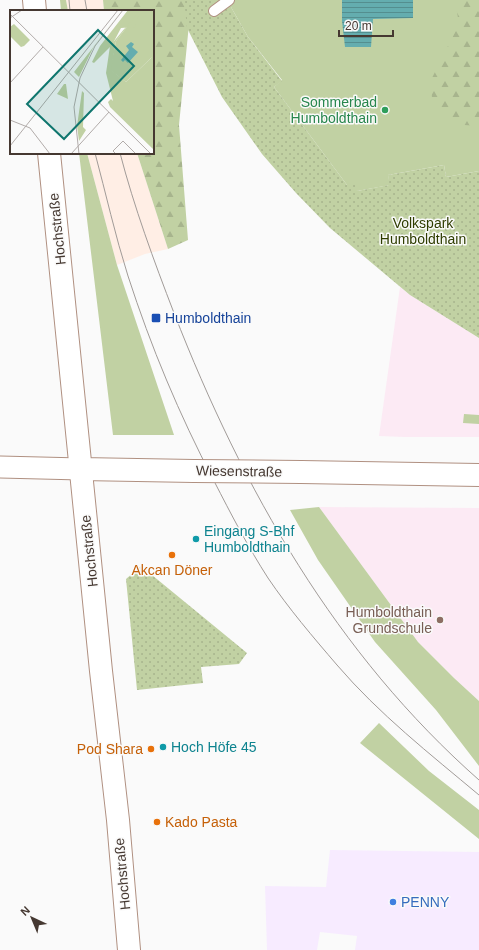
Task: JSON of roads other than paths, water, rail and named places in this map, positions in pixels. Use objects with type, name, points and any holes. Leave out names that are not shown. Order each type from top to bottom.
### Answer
[{"type":"street","points":[[34,0],[35,10]]},
{"type":"street","name":"Hochstraße","points":[[49,154],[118,820],[129,950]]},
{"type":"street","name":"Wiesenstraße","points":[[0,467],[479,475]]},
{"type":"lane","points":[[214,11],[230,0]]},
{"type":"water","points":[[342,0],[413,0],[413,18],[373,19],[371,47],[345,47],[342,21]]},
{"type":"tram line","points":[[69,0],[70,10]]},
{"type":"tram line","points":[[85,0],[87,10]]},
{"type":"tram line","points":[[95,154],[123,261],[156,354],[177,405],[201,456],[233,518],[268,578],[293,612],[353,683],[387,717],[479,795]]},
{"type":"tram line","points":[[120,154],[145,234],[174,313],[201,379],[231,443],[263,505],[299,566],[338,624],[381,679],[428,731],[479,780]]},
{"type":"place","name":"Sommerbad Humboldthain","points":[[385,110]]},
{"type":"place","name":"Humboldthain","points":[[156,318]]},
{"type":"place","name":"Eingang S-Bhf Humboldthain","points":[[196,539]]},
{"type":"place","name":"Akcan Döner","points":[[172,555]]},
{"type":"place","name":"Humboldthain Grundschule","points":[[440,620]]},
{"type":"place","name":"Hoch Höfe 45","points":[[163,747]]},
{"type":"place","name":"Pod Shara","points":[[151,749]]},
{"type":"place","name":"Kado Pasta","points":[[157,822]]},
{"type":"place","name":"PENNY","points":[[393,902]]},
{"type":"park label","name":"Volkspark Humboldthain","points":[[423,232]]}]
